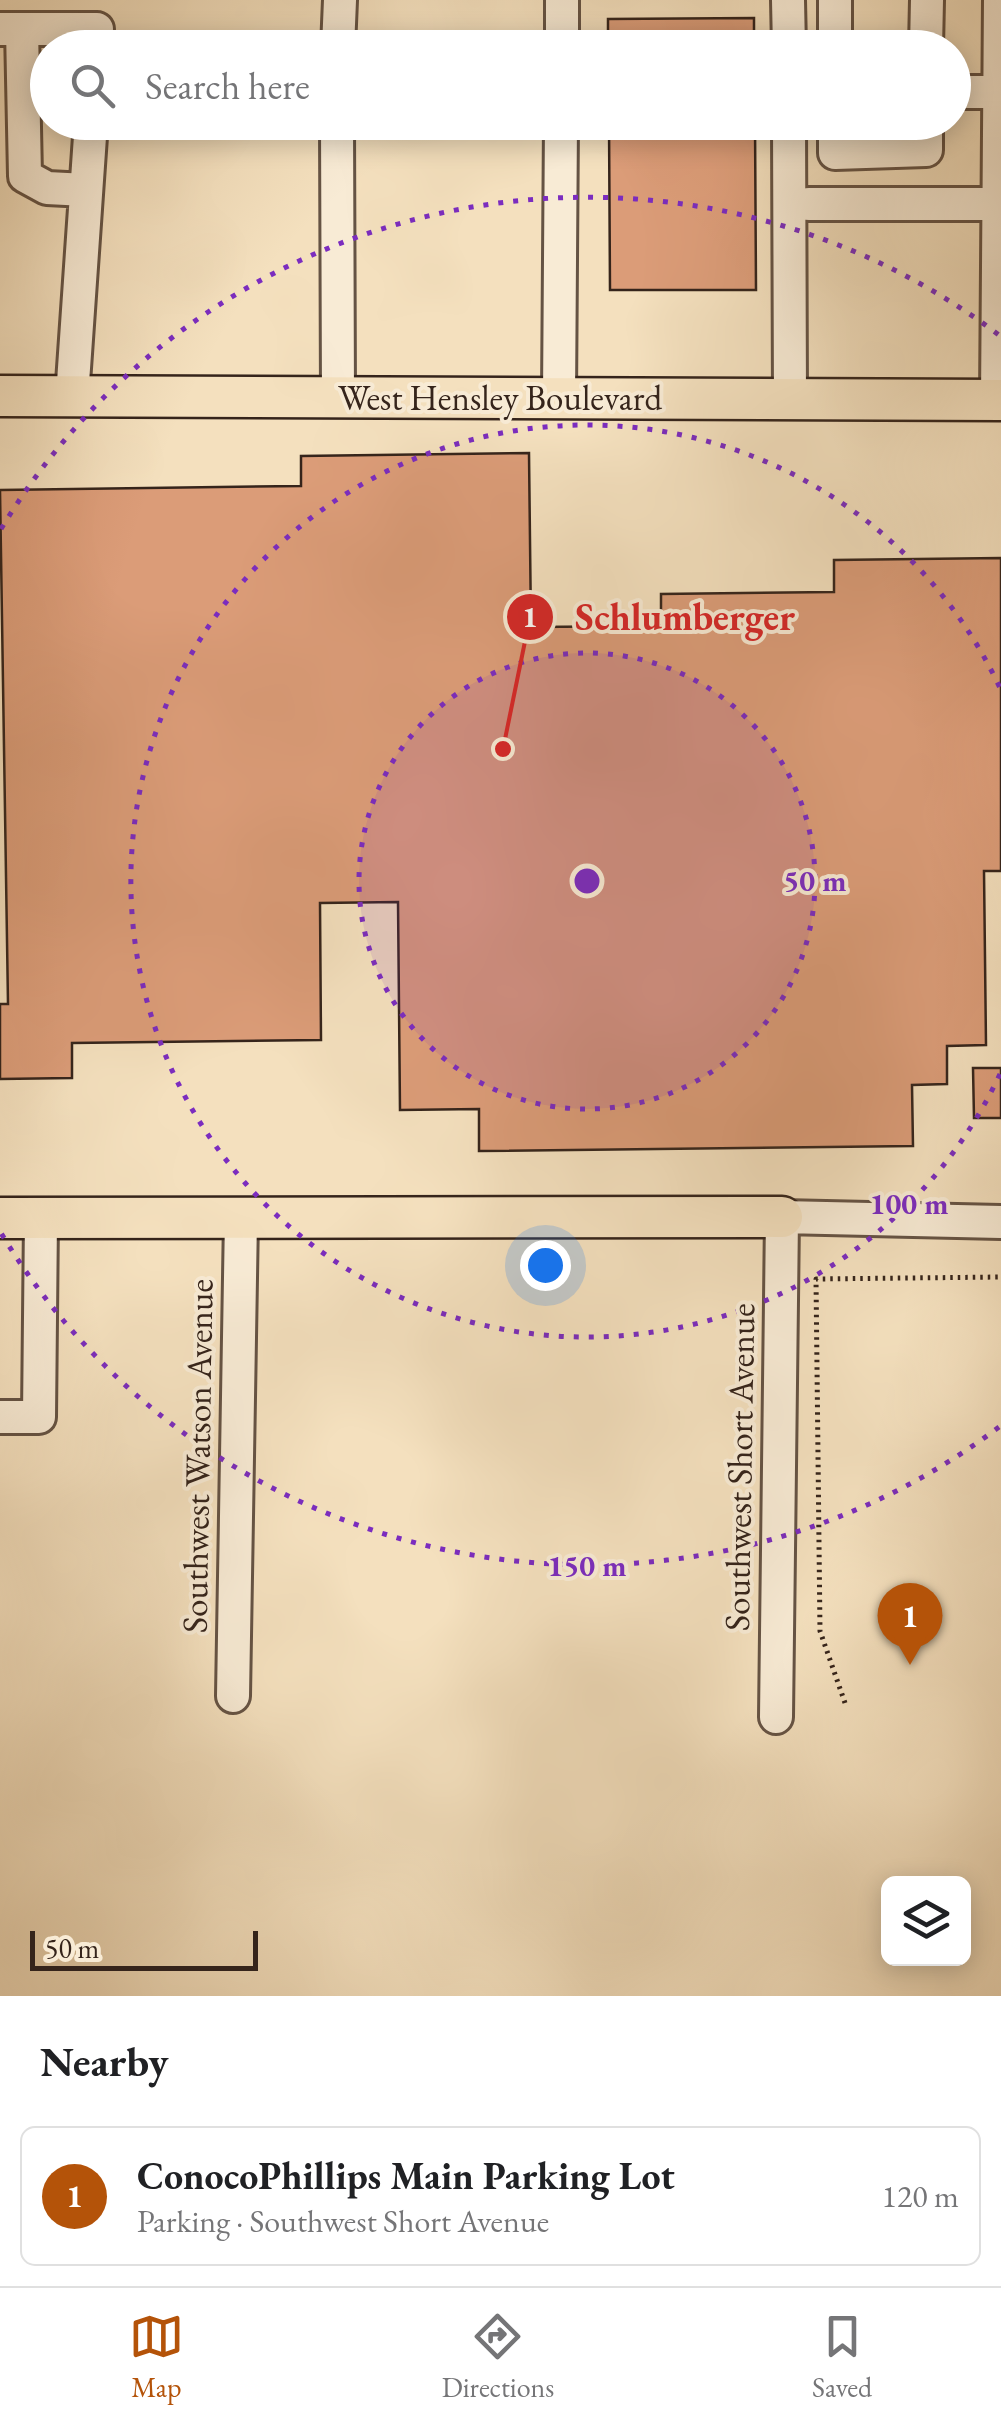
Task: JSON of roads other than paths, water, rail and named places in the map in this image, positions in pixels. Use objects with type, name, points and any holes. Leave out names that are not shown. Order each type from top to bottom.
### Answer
[{"type":"main road","name":"West Hensley Boulevard","points":[[0,396],[999,400]]},
{"type":"main road","points":[[0,1218],[782,1218]]},
{"type":"street","points":[[339,30],[340,0]]},
{"type":"street","points":[[562,0],[562,30]]},
{"type":"street","points":[[788,0],[788,30]]},
{"type":"street","points":[[835,0],[835,30]]},
{"type":"street","points":[[926,0],[926,30]]},
{"type":"street","points":[[999,400],[1000,0]]},
{"type":"street","points":[[86,190],[47,188],[25,176],[11,28],[97,25]]},
{"type":"street","points":[[971,92],[999,92]]},
{"type":"street","points":[[72,397],[89,140]]},
{"type":"street","points":[[337,140],[338,397]]},
{"type":"street","points":[[559,397],[561,140]]},
{"type":"street","points":[[789,140],[790,399]]},
{"type":"street","points":[[836,140],[836,153],[926,150],[926,140]]},
{"type":"street","points":[[809,204],[1000,204]]},
{"type":"street","points":[[0,1417],[38,1417],[41,1218]]},
{"type":"street","name":"Southwest Watson Avenue","points":[[233,1696],[241,1218]]},
{"type":"street","points":[[782,1218],[1001,1222]]},
{"type":"street","name":"Southwest Short Avenue","points":[[776,1717],[782,1218]]},
{"type":"place","name":"Schlumberger","points":[[503,749]]},
{"type":"place","name":"ConocoPhillips Main Parking Lot","points":[[910,1665]]}]
